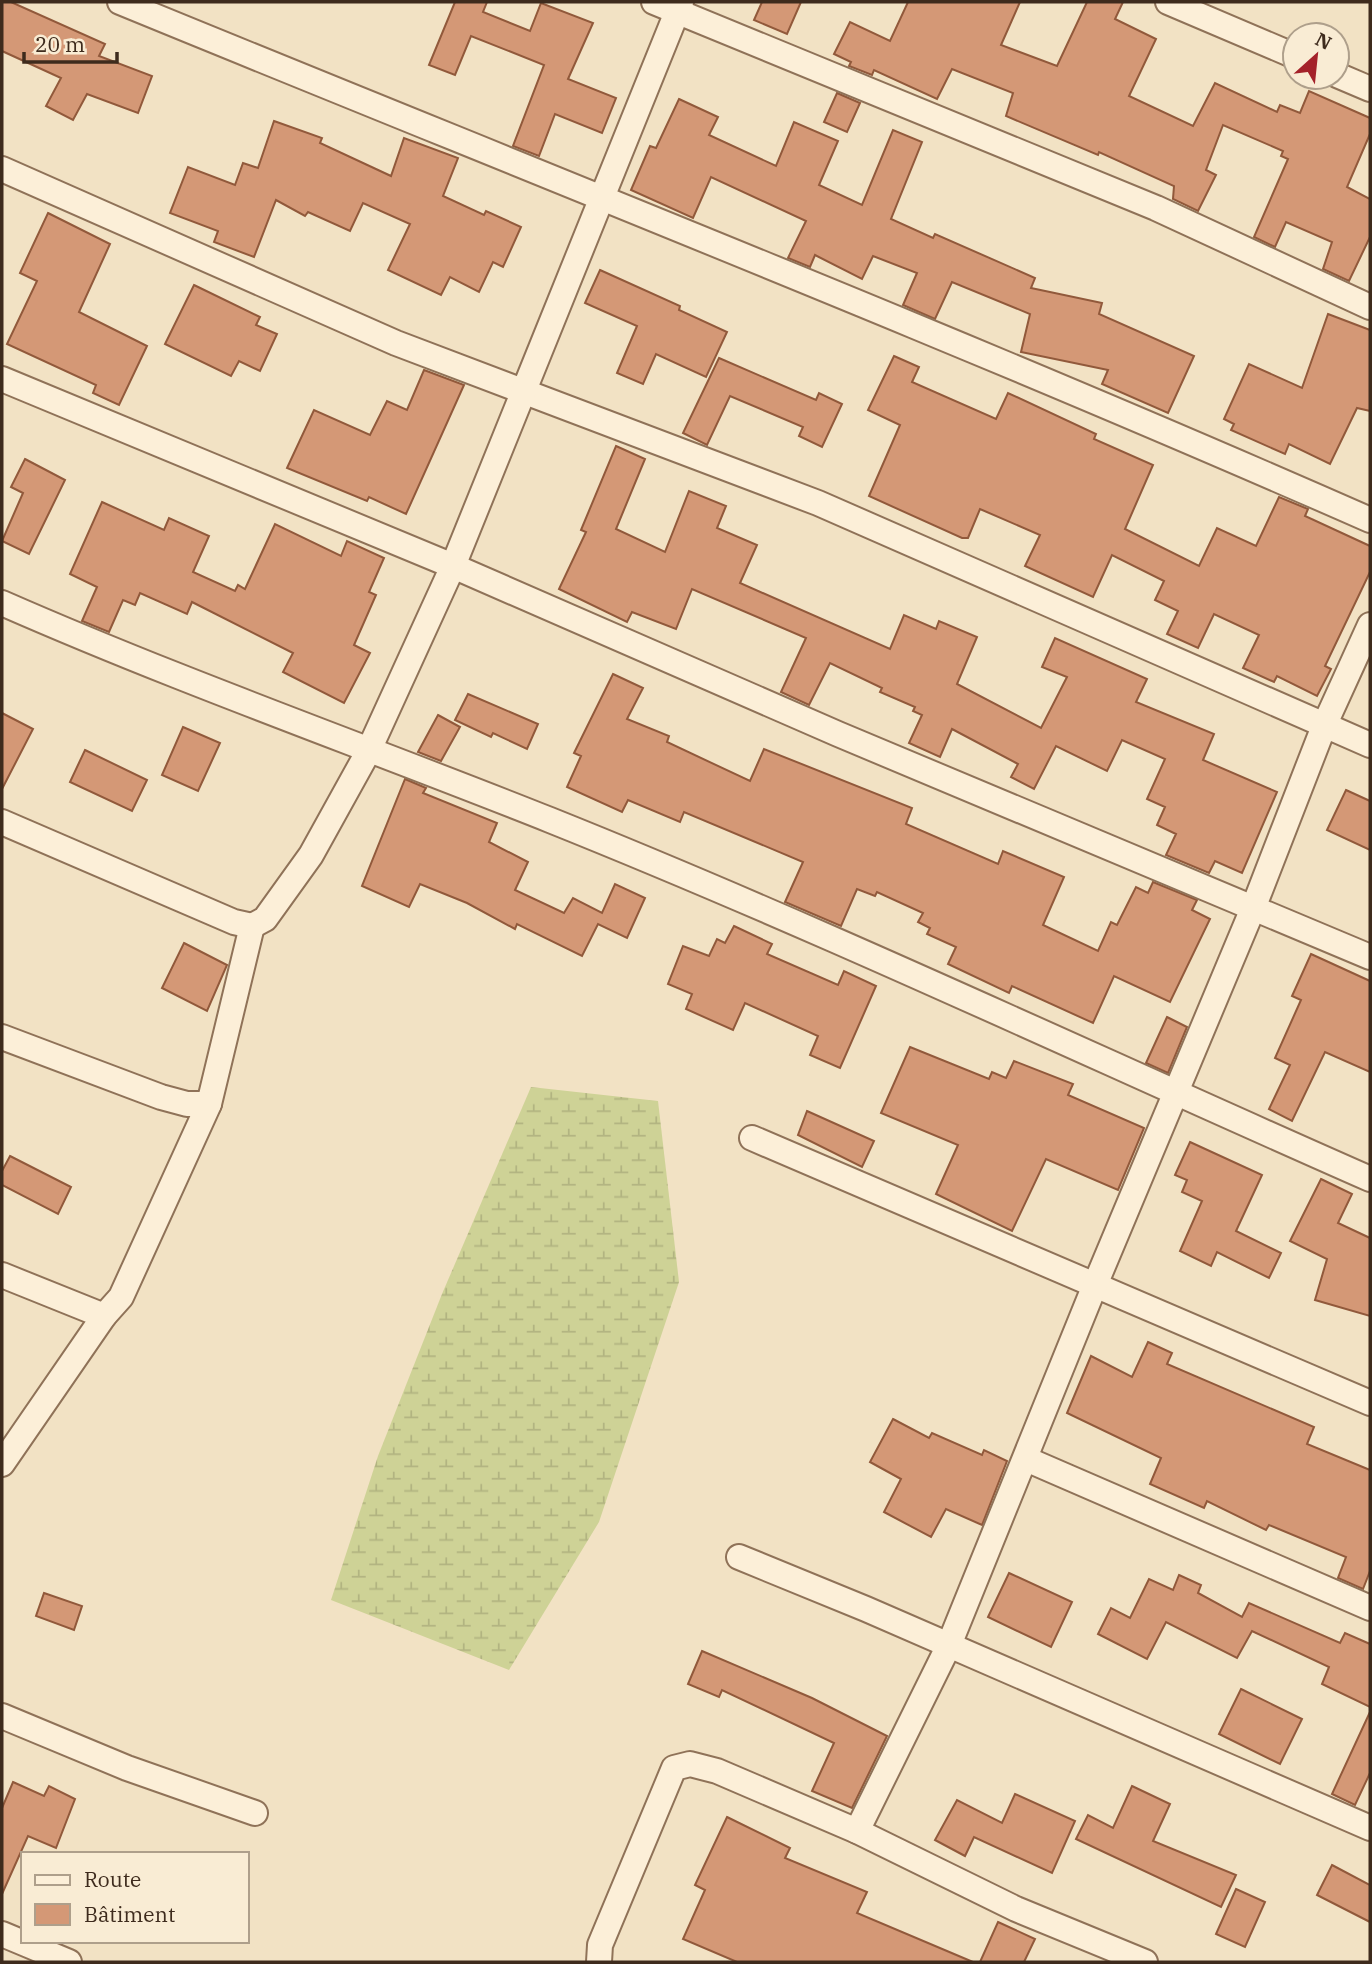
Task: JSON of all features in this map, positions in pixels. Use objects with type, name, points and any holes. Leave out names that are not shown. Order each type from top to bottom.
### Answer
[{"type":"street","points":[[120,2],[599,198],[825,287],[1370,520]]},
{"type":"street","points":[[1168,2],[1281,51]]},
{"type":"street","points":[[2,822],[234,922],[252,926],[265,919],[312,855],[368,752],[453,566],[599,198],[671,5],[1156,208],[1370,307]]},
{"type":"street","points":[[1351,81],[1370,89]]},
{"type":"street","points":[[2,169],[396,343],[818,503],[1370,745]]},
{"type":"street","points":[[2,379],[453,566],[838,734],[1254,906],[1370,957]]},
{"type":"street","points":[[2,603],[105,649],[549,820],[742,901],[1370,1179]]},
{"type":"street","points":[[857,1831],[949,1645],[1095,1285],[1254,906],[1324,726],[1370,625]]},
{"type":"street","points":[[2,1464],[104,1316],[121,1297],[209,1104],[252,926]]},
{"type":"street","points":[[2,1037],[161,1097],[187,1104],[209,1104]]},
{"type":"street","points":[[752,1138],[940,1216],[1370,1402]]},
{"type":"street","points":[[2,1275],[104,1316]]},
{"type":"street","points":[[1026,1459],[1370,1608]]},
{"type":"street","points":[[739,1557],[1370,1828]]},
{"type":"street","points":[[2,1716],[127,1768],[256,1813]]},
{"type":"street","points":[[599,1962],[600,1945],[674,1768],[690,1764],[717,1771],[857,1831],[1016,1909],[1145,1962]]},
{"type":"street","points":[[2,1934],[21,1942]]},
{"type":"street","points":[[24,1943],[69,1962]]},
{"type":"green space","points":[[531,1087],[658,1101],[679,1282],[599,1522],[509,1670],[331,1600],[378,1456],[442,1294]]},
{"type":"building","points":[[2,2],[11,2],[105,44],[99,56],[152,76],[138,113],[87,94],[73,120],[46,106],[61,78],[2,51]]},
{"type":"building","points":[[455,2],[487,2],[483,12],[530,31],[541,3],[593,23],[568,79],[616,98],[602,133],[555,114],[539,156],[513,146],[544,65],[471,36],[455,75],[429,65]]},
{"type":"building","points":[[762,2],[801,2],[787,34],[754,20]]},
{"type":"building","points":[[908,2],[1020,2],[1001,45],[1057,66],[1087,2],[1123,2],[1115,19],[1156,39],[1129,96],[1193,126],[1215,83],[1277,112],[1280,105],[1300,113],[1309,91],[1370,118],[1370,134],[1347,187],[1370,199],[1370,237],[1349,281],[1323,269],[1332,242],[1286,222],[1275,247],[1254,237],[1288,159],[1281,156],[1283,151],[1223,125],[1206,170],[1216,175],[1198,211],[1173,199],[1174,186],[1099,152],[1098,155],[1006,116],[1013,93],[952,69],[937,99],[874,70],[872,75],[849,66],[851,62],[834,54],[850,22],[890,41]]},
{"type":"building","points":[[837,93],[860,103],[847,132],[824,122]]},
{"type":"building","points":[[679,99],[718,117],[709,135],[776,166],[794,122],[838,141],[819,185],[862,205],[893,130],[922,142],[891,219],[933,238],[935,234],[1035,278],[1031,288],[1102,303],[1099,314],[1194,356],[1168,413],[1102,384],[1108,370],[1021,352],[1030,314],[952,282],[935,319],[903,305],[917,273],[873,256],[862,279],[815,255],[810,267],[788,258],[806,221],[711,177],[693,218],[631,190],[650,146],[656,148]]},
{"type":"building","points":[[274,121],[322,138],[320,143],[391,176],[404,138],[458,158],[443,196],[484,215],[486,211],[521,227],[503,267],[493,262],[479,292],[450,277],[441,295],[388,270],[410,224],[363,203],[350,231],[308,212],[305,216],[276,200],[254,257],[214,242],[218,231],[170,213],[188,167],[235,185],[243,163],[258,168]]},
{"type":"building","points":[[48,213],[110,244],[79,312],[147,346],[119,405],[93,393],[96,385],[7,344],[37,281],[20,273]]},
{"type":"building","points":[[600,270],[680,306],[679,310],[727,332],[706,377],[656,354],[643,384],[617,373],[637,326],[585,303]]},
{"type":"building","points":[[194,285],[260,317],[256,325],[277,334],[260,371],[239,361],[231,376],[165,344]]},
{"type":"building","points":[[1328,314],[1370,330],[1370,411],[1357,408],[1330,464],[1289,444],[1285,454],[1231,430],[1234,424],[1224,419],[1249,364],[1302,388]]},
{"type":"building","points":[[894,356],[919,367],[912,382],[996,419],[1008,393],[1096,434],[1094,439],[1153,465],[1125,529],[1199,566],[1217,528],[1256,546],[1279,497],[1308,509],[1305,516],[1370,546],[1370,572],[1325,666],[1331,669],[1317,696],[1277,676],[1274,682],[1243,668],[1259,635],[1214,614],[1198,648],[1167,634],[1178,611],[1155,600],[1164,581],[1112,555],[1093,597],[1025,566],[1040,535],[980,509],[968,538],[962,538],[869,496],[900,425],[868,410]]},
{"type":"building","points":[[719,358],[816,400],[819,393],[842,404],[822,447],[799,436],[803,427],[730,396],[707,445],[683,433]]},
{"type":"building","points":[[424,370],[464,385],[406,514],[369,497],[367,501],[287,468],[314,410],[370,435],[387,401],[407,410]]},
{"type":"building","points":[[616,446],[645,459],[616,529],[665,552],[689,491],[726,506],[717,528],[757,545],[740,583],[890,649],[904,615],[936,629],[939,621],[977,637],[957,684],[1041,728],[1067,677],[1042,667],[1055,638],[1147,679],[1136,702],[1214,734],[1203,760],[1277,792],[1242,873],[1215,861],[1209,873],[1166,855],[1176,834],[1157,825],[1165,807],[1147,799],[1165,759],[1122,740],[1107,771],[1056,746],[1034,789],[1011,777],[1018,764],[952,729],[940,757],[909,743],[922,715],[913,711],[915,707],[880,692],[882,688],[830,663],[809,705],[781,692],[806,638],[692,589],[676,629],[632,612],[627,622],[559,589],[586,532],[581,530]]},
{"type":"building","points":[[25,459],[65,480],[29,554],[2,541],[23,493],[11,487]]},
{"type":"building","points":[[102,502],[164,530],[169,518],[209,536],[193,572],[235,591],[238,585],[245,589],[275,524],[341,556],[347,541],[384,558],[369,592],[376,595],[354,645],[370,653],[344,703],[283,672],[293,653],[192,602],[187,614],[140,593],[135,605],[123,600],[109,632],[82,621],[97,587],[70,574]]},
{"type":"building","points":[[613,674],[643,688],[627,719],[669,736],[667,742],[750,781],[764,749],[912,808],[906,824],[998,864],[1003,851],[1064,877],[1043,925],[1098,951],[1111,922],[1117,925],[1136,887],[1148,893],[1153,882],[1197,900],[1192,910],[1210,919],[1170,1002],[1114,976],[1093,1023],[1012,986],[1009,993],[948,964],[956,947],[927,934],[930,928],[918,922],[923,913],[877,892],[875,896],[857,889],[841,926],[785,902],[803,862],[684,812],[680,822],[628,800],[622,812],[567,787],[581,756],[574,753]]},
{"type":"building","points":[[468,694],[538,724],[527,749],[493,733],[491,737],[455,720]]},
{"type":"building","points":[[2,713],[33,729],[2,789]]},
{"type":"building","points":[[438,715],[460,727],[441,761],[418,752]]},
{"type":"building","points":[[183,727],[220,743],[198,791],[162,775]]},
{"type":"building","points":[[85,750],[147,780],[132,811],[70,782]]},
{"type":"building","points":[[405,779],[426,788],[423,793],[497,823],[489,842],[528,862],[515,890],[564,913],[573,898],[602,913],[615,884],[645,898],[627,938],[598,924],[582,956],[517,924],[515,929],[467,903],[420,884],[409,907],[362,886]]},
{"type":"building","points":[[1346,790],[1370,801],[1370,850],[1327,830]]},
{"type":"building","points":[[734,926],[772,944],[767,954],[838,985],[844,971],[876,986],[840,1068],[810,1055],[818,1036],[745,1003],[733,1030],[686,1009],[692,994],[668,984],[683,946],[709,956],[717,939],[725,943]]},
{"type":"building","points":[[184,943],[227,965],[207,1011],[162,988]]},
{"type":"building","points":[[1311,954],[1370,981],[1370,1072],[1325,1052],[1292,1121],[1269,1109],[1290,1065],[1275,1058],[1301,1000],[1292,996]]},
{"type":"building","points":[[1167,1017],[1187,1027],[1168,1073],[1146,1063]]},
{"type":"building","points":[[910,1047],[989,1079],[992,1072],[1006,1078],[1014,1061],[1073,1084],[1068,1095],[1144,1128],[1118,1190],[1046,1159],[1012,1231],[936,1194],[958,1145],[881,1113]]},
{"type":"building","points":[[807,1111],[874,1141],[862,1167],[798,1135]]},
{"type":"building","points":[[1190,1142],[1262,1175],[1236,1231],[1281,1253],[1269,1278],[1217,1252],[1211,1266],[1180,1251],[1202,1201],[1182,1192],[1187,1180],[1175,1175]]},
{"type":"building","points":[[10,1156],[71,1187],[58,1214],[2,1185],[2,1171]]},
{"type":"building","points":[[1321,1179],[1352,1194],[1338,1223],[1370,1238],[1370,1316],[1315,1300],[1327,1259],[1290,1241]]},
{"type":"building","points":[[1148,1342],[1172,1353],[1167,1364],[1314,1427],[1307,1444],[1370,1470],[1370,1571],[1363,1589],[1338,1578],[1346,1557],[1269,1525],[1266,1530],[1207,1501],[1204,1508],[1150,1484],[1161,1458],[1067,1413],[1091,1356],[1132,1377]]},
{"type":"building","points":[[893,1419],[929,1438],[932,1433],[982,1455],[984,1450],[1007,1461],[982,1525],[946,1509],[931,1537],[884,1512],[901,1479],[870,1462]]},
{"type":"building","points":[[1009,1573],[1072,1602],[1051,1647],[988,1617]]},
{"type":"building","points":[[1179,1575],[1201,1585],[1198,1593],[1242,1617],[1249,1603],[1340,1643],[1345,1633],[1370,1644],[1370,1707],[1322,1684],[1329,1667],[1252,1631],[1237,1658],[1166,1622],[1147,1659],[1098,1634],[1111,1608],[1130,1618],[1149,1579],[1173,1590]]},
{"type":"building","points":[[44,1593],[82,1606],[74,1630],[36,1616]]},
{"type":"building","points":[[702,1651],[812,1698],[887,1736],[852,1808],[812,1791],[834,1743],[722,1690],[719,1697],[688,1684]]},
{"type":"building","points":[[1241,1689],[1302,1719],[1280,1764],[1219,1734]]},
{"type":"building","points":[[1370,1712],[1370,1773],[1355,1805],[1332,1794]]},
{"type":"building","points":[[13,1782],[44,1796],[49,1786],[75,1799],[56,1848],[28,1836],[2,1894],[2,1808]]},
{"type":"building","points":[[1132,1786],[1170,1804],[1153,1841],[1236,1875],[1221,1907],[1076,1839],[1088,1815],[1113,1828]]},
{"type":"building","points":[[1015,1794],[1075,1821],[1052,1873],[974,1837],[965,1856],[935,1840],[957,1800],[1002,1823]]},
{"type":"building","points":[[727,1817],[790,1848],[785,1858],[867,1892],[857,1913],[973,1962],[737,1962],[683,1939],[705,1890],[695,1885]]},
{"type":"building","points":[[1332,1865],[1370,1885],[1370,1922],[1317,1895]]},
{"type":"building","points":[[1236,1889],[1265,1902],[1245,1947],[1216,1934]]},
{"type":"building","points":[[998,1922],[1035,1939],[1024,1962],[980,1962]]}]
